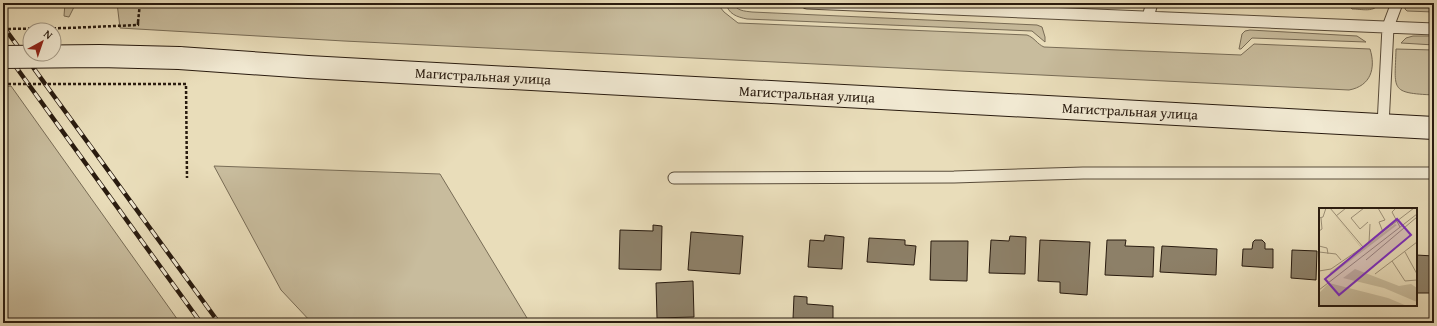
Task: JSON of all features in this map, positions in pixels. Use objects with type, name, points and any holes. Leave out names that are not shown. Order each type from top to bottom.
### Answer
[{"type":"main road","name":"Магистральная улица","points":[[3,57],[99,56],[179,58],[324,68],[1434,128]]},
{"type":"lane","points":[[806,3],[870,4],[1434,29]]},
{"type":"lane","points":[[1148,17],[1152,3]]},
{"type":"lane","points":[[1383,125],[1388,27],[1397,3]]},
{"type":"lane","points":[[674,178],[954,177],[1083,173],[1434,173]]},
{"type":"path","points":[[3,28],[68,28],[138,25],[140,3]]},
{"type":"path","points":[[3,84],[186,84],[187,178]]},
{"type":"shaded area","points":[[65,3],[76,3],[69,17],[64,16]]},
{"type":"shaded area","points":[[117,3],[689,3],[720,7],[738,23],[1027,35],[1044,47],[1241,55],[1254,44],[1370,49],[1372,56],[1372,69],[1367,80],[1362,85],[1349,90],[344,41],[120,28]]},
{"type":"shaded area","points":[[726,3],[733,3],[739,9],[752,12],[1037,25],[1042,27],[1045,42],[1032,31],[747,19],[731,12]]},
{"type":"shaded area","points":[[1347,3],[1379,3],[1374,8],[1368,10],[1352,9]]},
{"type":"shaded area","points":[[1405,3],[1434,3],[1434,12],[1407,11],[1405,9]]},
{"type":"shaded area","points":[[1250,30],[1357,36],[1366,42],[1252,38],[1241,49],[1239,49],[1242,34],[1245,31]]},
{"type":"shaded area","points":[[1413,36],[1434,36],[1434,45],[1401,43],[1406,38]]},
{"type":"shaded area","points":[[1396,49],[1434,50],[1434,95],[1409,93],[1398,87],[1395,73]]},
{"type":"shaded area","points":[[11,86],[180,323],[3,323],[3,87]]},
{"type":"shaded area","points":[[214,166],[440,174],[530,323],[312,323],[281,290]]},
{"type":"building","points":[[653,225],[662,226],[661,270],[619,269],[620,230],[653,231]]},
{"type":"building","points":[[691,232],[743,236],[740,274],[688,270]]},
{"type":"building","points":[[825,235],[844,237],[842,269],[808,267],[810,240],[824,241]]},
{"type":"building","points":[[1010,236],[1026,237],[1025,274],[989,273],[991,240],[1009,241]]},
{"type":"building","points":[[869,238],[905,240],[905,245],[916,246],[914,265],[867,262]]},
{"type":"building","points":[[1040,240],[1090,242],[1087,295],[1060,293],[1060,282],[1038,281]]},
{"type":"building","points":[[1107,240],[1126,240],[1125,246],[1154,247],[1153,277],[1105,275]]},
{"type":"building","points":[[1255,240],[1262,240],[1265,243],[1265,249],[1273,249],[1273,268],[1242,266],[1243,249],[1252,249],[1253,242]]},
{"type":"building","points":[[931,241],[968,241],[967,281],[930,280]]},
{"type":"building","points":[[1162,246],[1217,249],[1216,275],[1160,272]]},
{"type":"building","points":[[1292,250],[1317,251],[1316,280],[1291,278]]},
{"type":"building","points":[[1417,255],[1434,256],[1434,293],[1417,293]]},
{"type":"building","points":[[693,281],[694,317],[657,318],[656,283]]},
{"type":"building","points":[[794,296],[807,297],[807,304],[833,306],[833,321],[793,319]]},
{"type":"railway","points":[[3,26],[219,323]]},
{"type":"railway","points":[[3,49],[201,323]]}]
